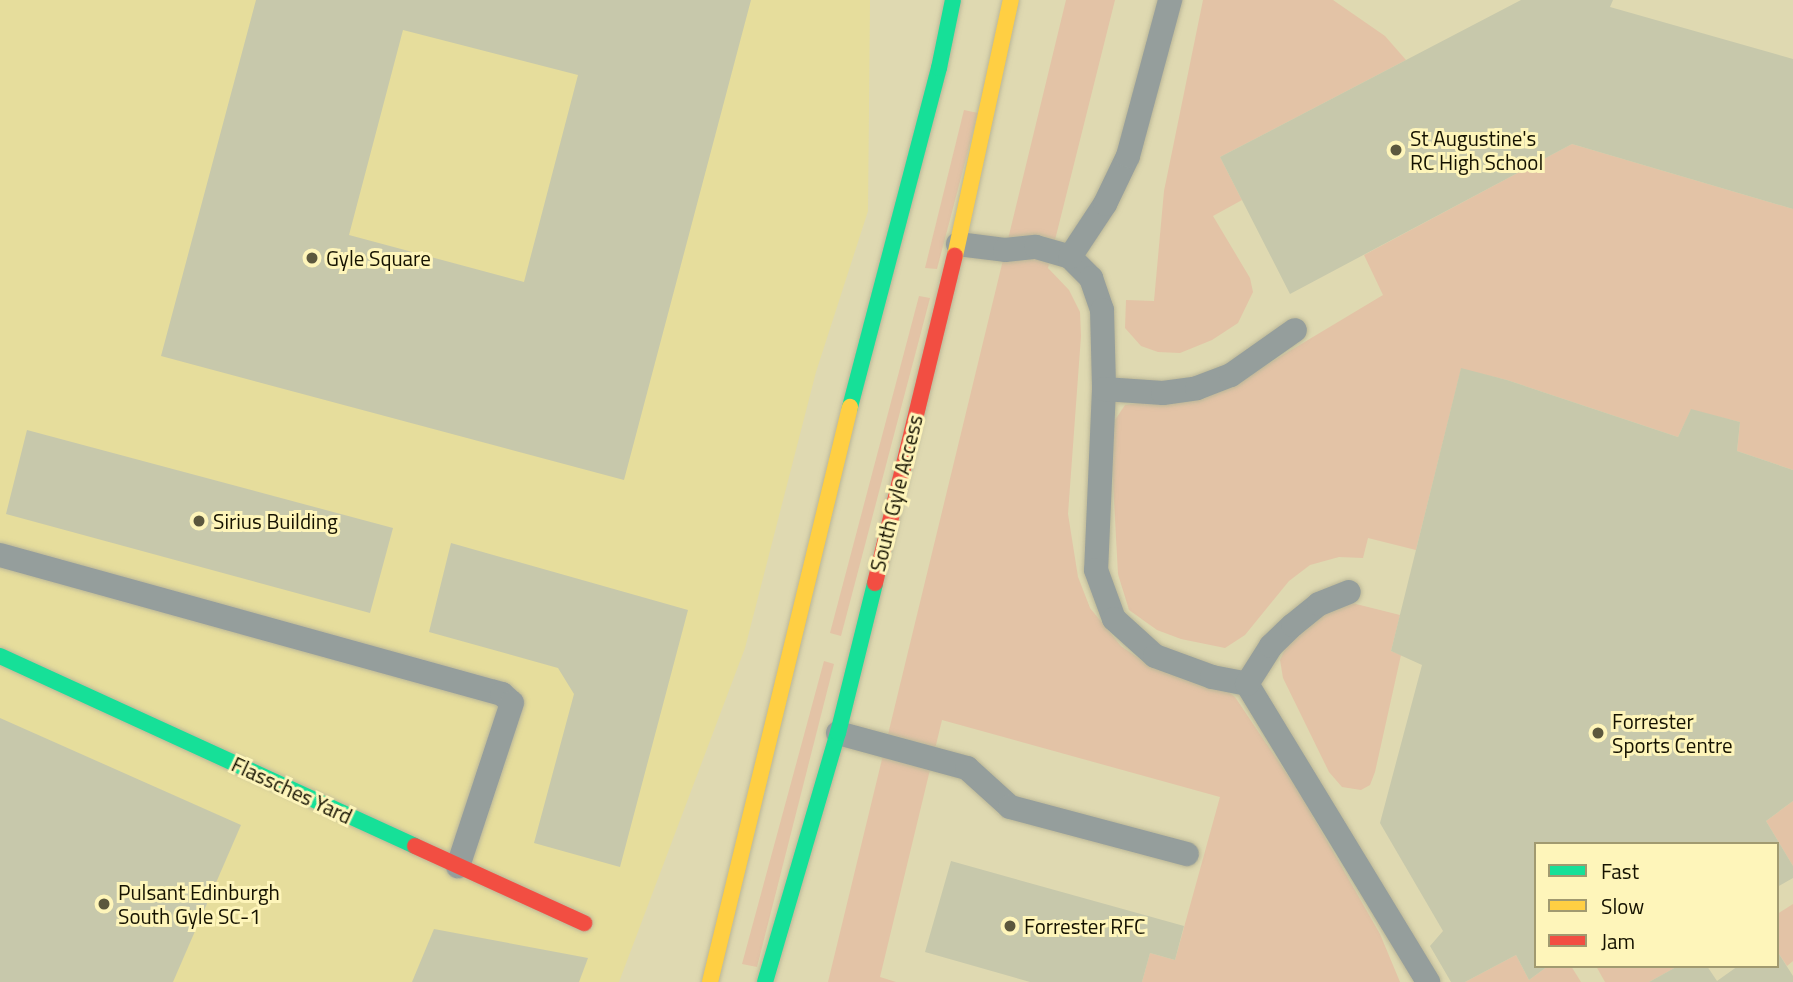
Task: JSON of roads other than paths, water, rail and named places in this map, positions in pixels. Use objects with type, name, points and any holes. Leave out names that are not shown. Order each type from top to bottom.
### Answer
[{"type":"street","points":[[710,982],[866,343],[939,68],[953,0]]},
{"type":"street","name":"South Gyle Access","points":[[765,982],[838,733],[958,244],[1010,0]]},
{"type":"street","name":"Flassches Yard","points":[[0,656],[584,923]]},
{"type":"lane","points":[[1070,257],[1105,204],[1128,156],[1170,0]]},
{"type":"lane","points":[[958,244],[1005,250],[1036,247],[1070,257],[1091,278],[1102,310],[1104,389],[1096,570],[1114,618],[1154,656],[1212,677],[1247,684],[1428,982]]},
{"type":"lane","points":[[1104,389],[1163,393],[1197,388],[1231,375],[1295,330]]},
{"type":"lane","points":[[0,555],[502,694],[512,703],[458,866]]},
{"type":"lane","points":[[1247,684],[1271,646],[1293,625],[1319,604],[1349,592]]},
{"type":"lane","points":[[838,733],[967,768],[1010,807],[1187,853]]},
{"type":"place","name":"St Augustine's RC High School","points":[[1396,150]]},
{"type":"place","name":"Gyle Square","points":[[312,258]]},
{"type":"place","name":"Sirius Building","points":[[199,521]]},
{"type":"place","name":"Forrester Sports Centre","points":[[1598,733]]},
{"type":"place","name":"Pulsant Edinburgh South Gyle SC-1","points":[[104,904]]},
{"type":"place","name":"Forrester RFC","points":[[1010,926]]}]
